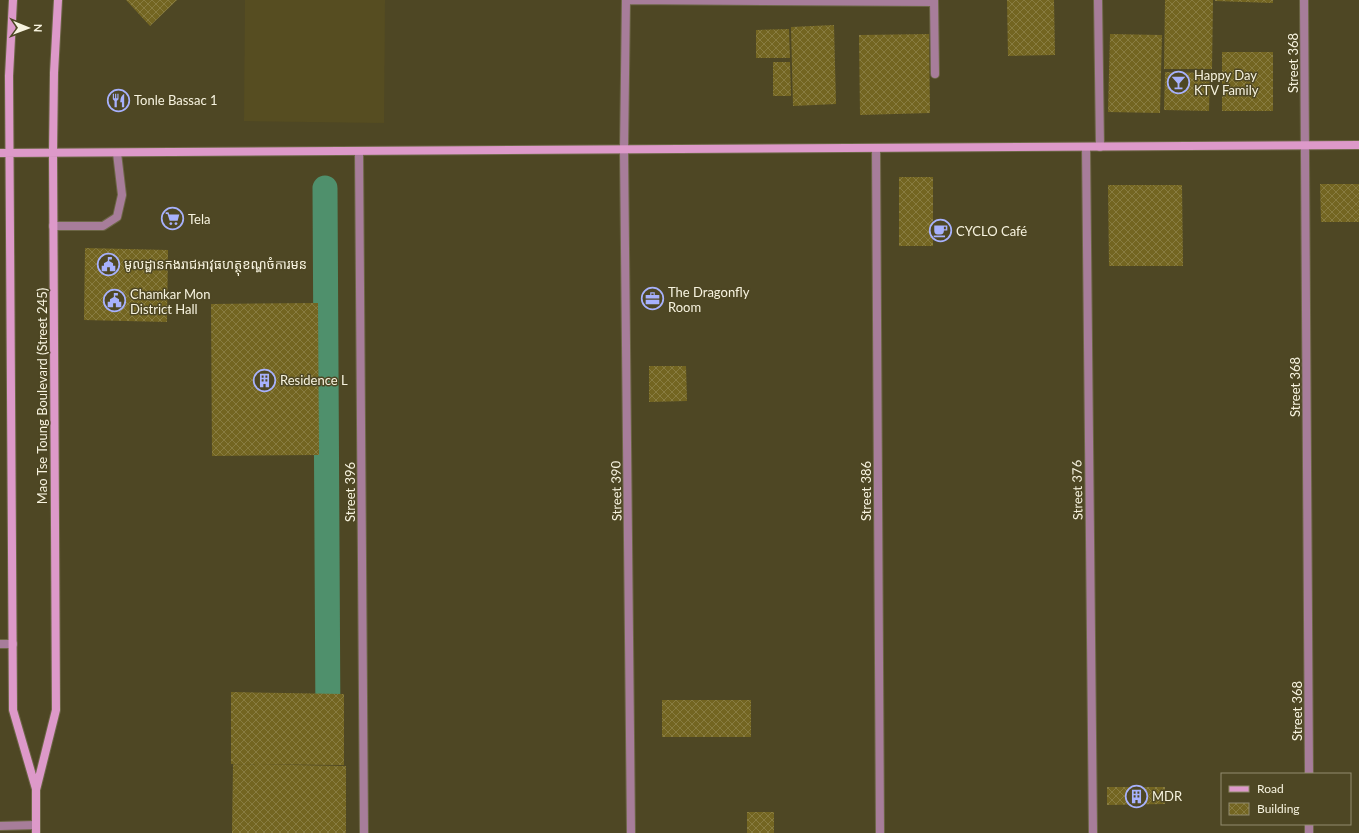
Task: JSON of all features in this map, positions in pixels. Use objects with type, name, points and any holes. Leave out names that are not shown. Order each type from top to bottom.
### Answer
[{"type":"main road","name":"Mao Tse Toung Boulevard (Street 245)","points":[[13,0],[9,76],[9,153],[14,710],[36,790]]},
{"type":"main road","name":"Mao Tse Toung Boulevard (Street 245)","points":[[36,829],[36,790],[56,710],[53,153],[54,73],[58,0]]},
{"type":"main road","points":[[0,154],[1359,145]]},
{"type":"street","points":[[626,0],[934,1],[935,74]]},
{"type":"street","name":"Street 390","points":[[626,0],[624,150],[631,833]]},
{"type":"street","points":[[1098,0],[1100,147]]},
{"type":"street","name":"Street 368","points":[[1304,0],[1309,773]]},
{"type":"street","name":"Street 376","points":[[1086,147],[1093,833]]},
{"type":"street","name":"Street 386","points":[[876,148],[880,833]]},
{"type":"street","name":"Street 396","points":[[360,151],[364,833]]},
{"type":"street","points":[[54,226],[103,226],[118,217],[122,195],[117,153]]},
{"type":"street","points":[[0,644],[13,644]]},
{"type":"street","points":[[0,826],[36,829]]},
{"type":"shaded area","points":[[245,0],[385,0],[384,123],[244,121]]},
{"type":"building","points":[[126,0],[177,0],[150,26]]},
{"type":"building","points":[[1007,0],[1054,0],[1055,55],[1008,56]]},
{"type":"building","points":[[1165,0],[1213,0],[1212,69],[1164,69]]},
{"type":"building","points":[[1273,0],[1273,3],[1215,1]]},
{"type":"building","points":[[834,25],[836,104],[793,106],[791,27]]},
{"type":"building","points":[[789,29],[790,58],[756,58],[756,30]]},
{"type":"building","points":[[929,34],[930,113],[860,115],[859,35]]},
{"type":"building","points":[[1110,34],[1162,35],[1160,113],[1108,112]]},
{"type":"building","points":[[1222,52],[1273,52],[1273,111],[1222,111]]},
{"type":"building","points":[[773,62],[790,62],[791,96],[773,96]]},
{"type":"building","points":[[1165,72],[1210,73],[1209,111],[1164,110]]},
{"type":"building","points":[[899,177],[933,177],[933,246],[899,246]]},
{"type":"building","points":[[1320,184],[1359,184],[1359,222],[1321,222]]},
{"type":"building","points":[[1108,185],[1182,185],[1183,266],[1109,266]]},
{"type":"building","points":[[85,248],[168,250],[167,322],[84,320]]},
{"type":"building","name":"Residence L","points":[[318,303],[319,455],[212,456],[211,304]]},
{"type":"building","points":[[649,366],[686,366],[687,401],[649,402]]},
{"type":"building","points":[[231,692],[344,694],[344,765],[231,764]]},
{"type":"building","points":[[662,700],[751,700],[751,737],[662,737]]},
{"type":"building","points":[[233,764],[346,766],[346,833],[232,833]]},
{"type":"building","name":"MDR","points":[[1107,787],[1165,787],[1165,804],[1107,805]]},
{"type":"building","points":[[747,812],[774,812],[774,833],[747,833]]},
{"type":"waterway","points":[[325,188],[328,727]]},
{"type":"place","name":"Happy Day KTV Family","points":[[1178,82]]},
{"type":"place","name":"Tonle Bassac 1","points":[[118,100]]},
{"type":"place","name":"Tela","points":[[173,219]]},
{"type":"place","name":"CYCLO Café","points":[[941,231]]},
{"type":"place","name":"មូលដ្ឋានកងរាជអាវុធហត្ថុខណ្ឌចំការមន","points":[[108,264]]},
{"type":"place","name":"The Dragonfly Room","points":[[653,299]]},
{"type":"place","name":"Chamkar Mon District Hall","points":[[115,301]]},
{"type":"place","name":"Residence L","points":[[265,380]]},
{"type":"place","name":"MDR","points":[[1136,796]]}]
